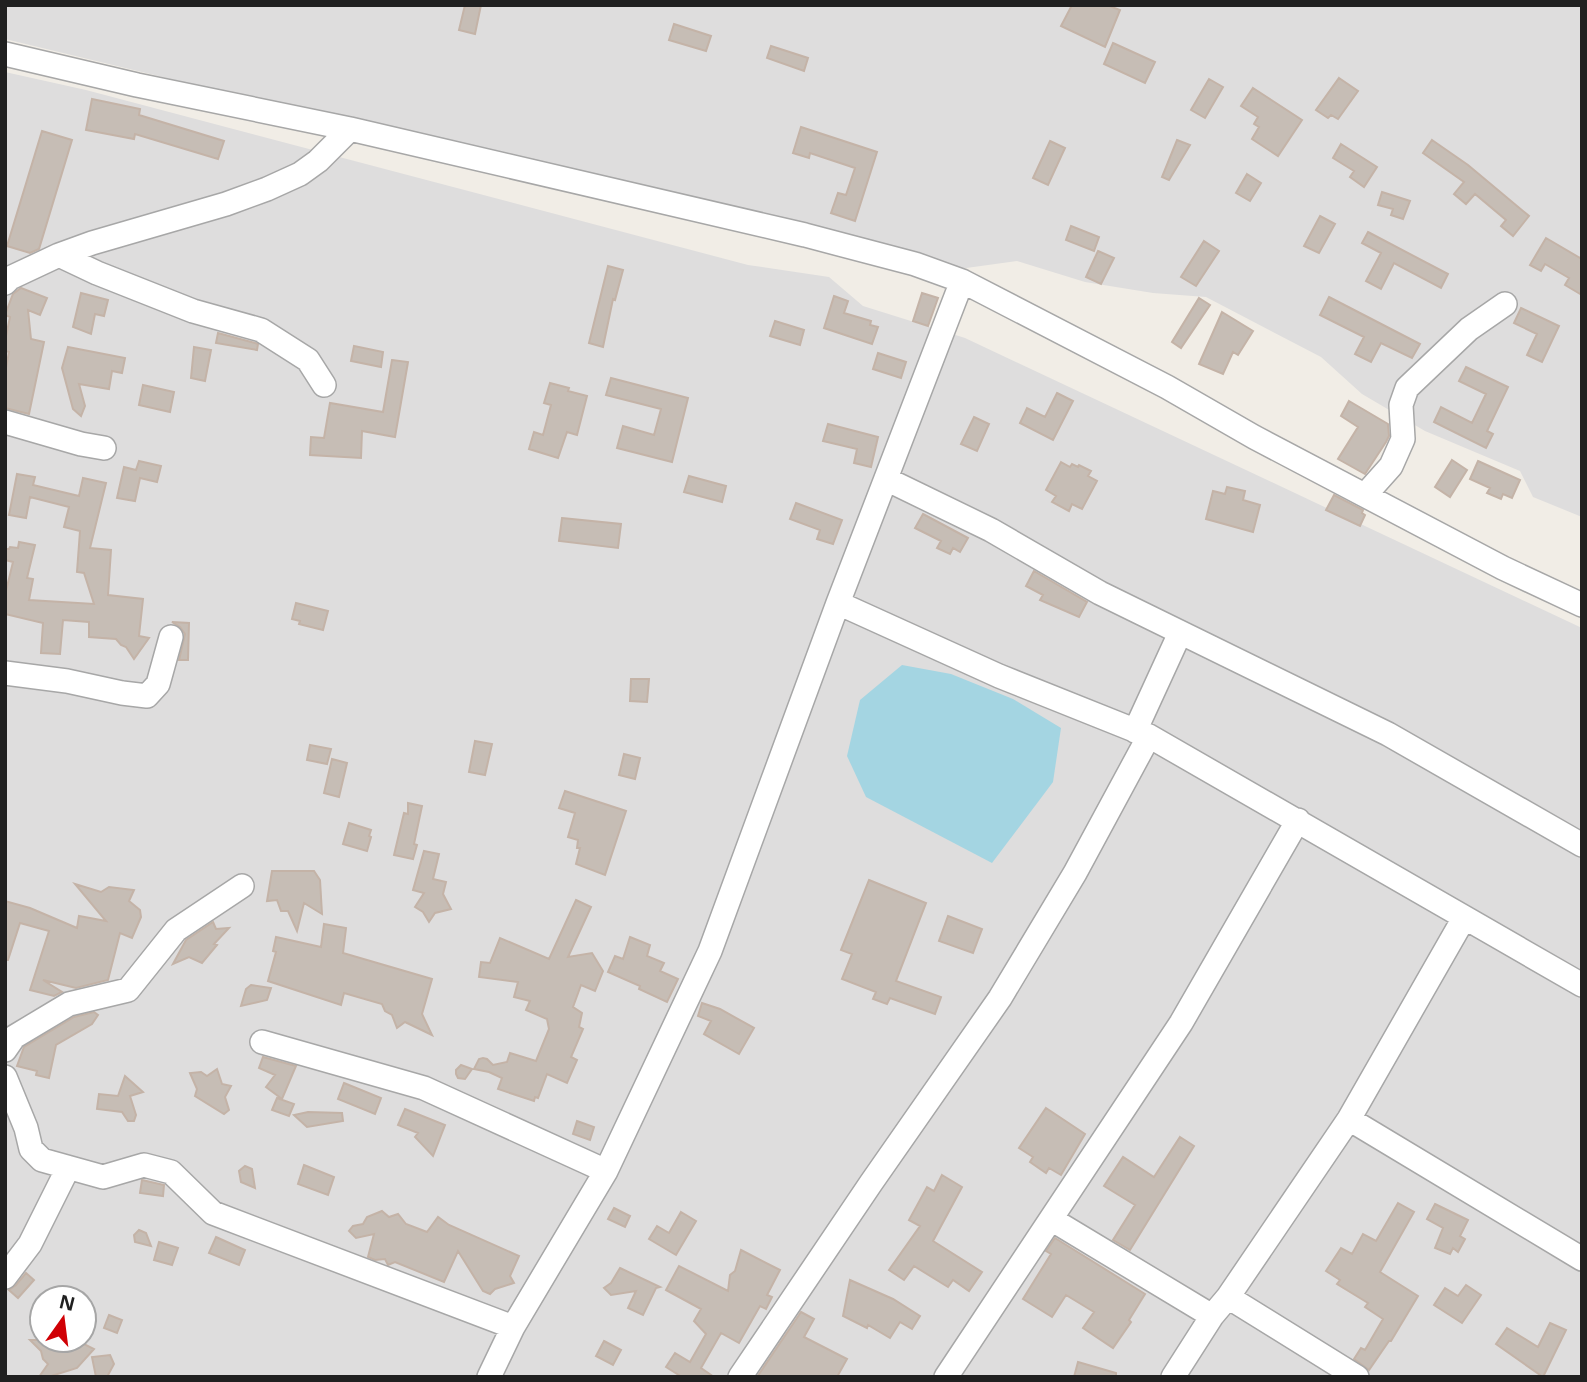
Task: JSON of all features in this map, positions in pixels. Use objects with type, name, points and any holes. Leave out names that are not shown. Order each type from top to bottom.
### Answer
[{"type":"street","points":[[5,54],[137,85],[350,129],[805,235],[915,264],[999,298],[1167,387],[1254,438],[1366,494],[1503,568],[1582,605]]},
{"type":"street","points":[[5,283],[10,278],[59,255],[92,243],[226,204],[267,189],[300,174],[318,161],[350,129]]},
{"type":"street","points":[[59,255],[193,312],[261,330],[308,360],[324,385]]},
{"type":"street","points":[[489,1377],[513,1327],[606,1171],[710,951],[838,603],[962,281]]},
{"type":"street","points":[[1366,494],[1391,466],[1403,439],[1401,405],[1407,388],[1469,329],[1505,304]]},
{"type":"street","points":[[5,422],[104,448]]},
{"type":"street","points":[[886,479],[991,530],[1100,593],[1388,734],[1582,845]]},
{"type":"street","points":[[838,603],[999,676],[1142,734],[1297,820],[1582,985]]},
{"type":"street","points":[[740,1377],[1000,998],[1075,873],[1142,734],[1180,633]]},
{"type":"street","points":[[5,673],[147,696],[158,684],[171,637]]},
{"type":"street","points":[[946,1377],[1181,1023],[1297,820]]},
{"type":"street","points":[[5,1050],[14,1037],[69,1004],[128,990],[176,930],[242,886]]},
{"type":"street","points":[[1173,1377],[1212,1316],[1228,1297],[1349,1119],[1464,918]]},
{"type":"street","points":[[262,1042],[424,1088],[606,1171]]},
{"type":"street","points":[[5,1077],[32,1149],[42,1160],[103,1177],[144,1165],[171,1172],[213,1213],[513,1327]]},
{"type":"street","points":[[1349,1119],[1582,1259]]},
{"type":"street","points":[[5,1277],[30,1244],[68,1168]]},
{"type":"street","points":[[1051,1219],[1212,1316]]},
{"type":"street","points":[[1228,1297],[1357,1377]]},
{"type":"shaded area","points":[[5,5],[1582,5],[1582,517],[1533,497],[1520,471],[1425,431],[1362,394],[1321,357],[1206,297],[1153,293],[1085,282],[1017,261],[959,269],[5,39]]},
{"type":"shaded area","points":[[5,72],[86,90],[748,265],[829,277],[863,306],[965,338],[1582,628],[1582,1377],[5,1377]]},
{"type":"water","points":[[902,665],[951,674],[1013,699],[1061,728],[1053,782],[992,863],[866,797],[847,756],[860,700]]},
{"type":"building","points":[[465,5],[481,5],[475,34],[459,30]]},
{"type":"building","points":[[1072,5],[1107,5],[1120,10],[1105,47],[1061,26]]},
{"type":"building","points":[[674,24],[711,36],[706,51],[669,40]]},
{"type":"building","points":[[1113,43],[1155,62],[1145,83],[1104,64]]},
{"type":"building","points":[[771,46],[808,58],[804,71],[767,58]]},
{"type":"building","points":[[1339,78],[1358,91],[1338,119],[1331,115],[1328,118],[1316,110]]},
{"type":"building","points":[[1209,79],[1223,87],[1205,118],[1191,110]]},
{"type":"building","points":[[1253,88],[1302,120],[1278,156],[1252,139],[1259,127],[1254,124],[1258,117],[1241,106]]},
{"type":"building","points":[[92,99],[140,109],[139,115],[224,141],[218,159],[135,134],[134,139],[86,130]]},
{"type":"building","points":[[801,127],[877,152],[855,221],[831,213],[838,193],[846,195],[855,168],[810,153],[809,158],[793,153]]},
{"type":"building","points":[[42,131],[72,140],[39,249],[30,253],[7,246]]},
{"type":"building","points":[[1177,140],[1190,145],[1169,180],[1162,177]]},
{"type":"building","points":[[1432,140],[1468,165],[1529,216],[1513,236],[1501,226],[1506,220],[1475,194],[1466,204],[1454,194],[1464,182],[1423,153]]},
{"type":"building","points":[[1050,141],[1065,148],[1048,185],[1033,178]]},
{"type":"building","points":[[1341,144],[1377,167],[1364,187],[1350,177],[1354,171],[1333,158]]},
{"type":"building","points":[[1247,174],[1261,183],[1250,201],[1236,193]]},
{"type":"building","points":[[1382,192],[1410,201],[1403,219],[1391,215],[1393,209],[1378,205]]},
{"type":"building","points":[[1320,216],[1335,224],[1319,253],[1304,246]]},
{"type":"building","points":[[1071,226],[1099,237],[1094,251],[1066,240]]},
{"type":"building","points":[[1368,232],[1448,274],[1441,288],[1394,263],[1381,289],[1366,281],[1381,253],[1362,243]]},
{"type":"building","points":[[1546,238],[1580,258],[1582,255],[1582,295],[1565,285],[1569,278],[1545,264],[1541,271],[1530,265]]},
{"type":"building","points":[[1204,241],[1219,251],[1196,286],[1181,277]]},
{"type":"building","points":[[1098,251],[1114,258],[1101,284],[1086,277]]},
{"type":"building","points":[[608,266],[623,270],[615,300],[613,299],[603,347],[589,343]]},
{"type":"building","points":[[21,288],[47,298],[40,315],[28,310],[31,339],[44,342],[29,414],[5,408],[5,373],[9,352],[5,351],[5,341],[10,317],[5,315],[13,294]]},
{"type":"building","points":[[81,293],[108,300],[104,316],[95,314],[91,334],[73,327]]},
{"type":"building","points":[[922,293],[938,298],[928,326],[913,321]]},
{"type":"building","points":[[834,296],[848,301],[844,313],[871,321],[870,325],[878,327],[872,344],[824,328]]},
{"type":"building","points":[[1329,297],[1420,344],[1412,358],[1381,343],[1371,362],[1355,354],[1364,337],[1320,315]]},
{"type":"building","points":[[1199,298],[1210,305],[1181,348],[1172,342]]},
{"type":"building","points":[[1521,308],[1559,326],[1542,362],[1527,355],[1537,334],[1514,323]]},
{"type":"building","points":[[1222,312],[1253,331],[1238,355],[1233,352],[1223,374],[1199,364]]},
{"type":"building","points":[[775,321],[804,330],[800,345],[770,336]]},
{"type":"building","points":[[218,333],[258,344],[257,350],[216,343]]},
{"type":"building","points":[[354,346],[383,352],[381,367],[351,361]]},
{"type":"building","points":[[68,347],[125,358],[122,373],[112,371],[109,389],[79,384],[85,406],[81,416],[73,409],[62,368]]},
{"type":"building","points":[[194,347],[211,350],[205,381],[191,378]]},
{"type":"building","points":[[878,353],[906,362],[901,378],[873,369]]},
{"type":"building","points":[[392,360],[408,362],[395,437],[362,431],[361,458],[310,455],[311,437],[324,438],[330,403],[383,412]]},
{"type":"building","points":[[1466,367],[1508,387],[1487,431],[1493,434],[1486,448],[1434,422],[1441,407],[1472,423],[1486,394],[1459,381]]},
{"type":"building","points":[[611,378],[688,398],[672,462],[617,448],[623,426],[654,435],[661,409],[606,395]]},
{"type":"building","points":[[550,383],[587,396],[577,435],[567,432],[558,458],[529,449],[534,432],[543,435],[551,405],[544,403]]},
{"type":"building","points":[[143,385],[174,392],[170,412],[139,405]]},
{"type":"building","points":[[1057,393],[1073,401],[1053,440],[1020,423],[1027,408],[1045,417]]},
{"type":"building","points":[[1349,401],[1388,424],[1389,436],[1365,474],[1338,459],[1358,427],[1341,416]]},
{"type":"building","points":[[974,417],[989,424],[977,451],[961,444]]},
{"type":"building","points":[[828,424],[878,437],[871,467],[854,463],[857,449],[823,441]]},
{"type":"building","points":[[1452,460],[1467,470],[1450,497],[1435,487]]},
{"type":"building","points":[[139,461],[161,466],[157,482],[140,478],[135,501],[117,498],[124,467],[136,470]]},
{"type":"building","points":[[1478,461],[1520,480],[1512,498],[1503,494],[1501,499],[1487,493],[1490,488],[1470,479]]},
{"type":"building","points":[[1061,462],[1070,467],[1072,464],[1078,467],[1079,465],[1091,471],[1088,476],[1097,481],[1082,509],[1072,504],[1069,511],[1052,502],[1056,496],[1046,490]]},
{"type":"building","points":[[17,474],[35,477],[33,485],[79,496],[83,478],[106,483],[90,548],[111,550],[108,595],[143,599],[139,636],[149,638],[134,659],[116,639],[89,637],[89,622],[63,620],[60,654],[41,653],[43,623],[5,614],[5,595],[13,562],[5,560],[5,549],[18,548],[19,542],[35,545],[27,578],[33,579],[29,600],[94,604],[84,573],[77,572],[80,531],[64,527],[69,507],[30,497],[26,518],[9,515]]},
{"type":"building","points":[[689,476],[726,486],[722,502],[684,492]]},
{"type":"building","points":[[1227,487],[1245,491],[1243,500],[1260,505],[1253,532],[1206,519],[1213,491],[1225,494]]},
{"type":"building","points":[[1334,495],[1363,510],[1365,515],[1360,526],[1326,510]]},
{"type":"building","points":[[796,503],[842,520],[833,544],[817,539],[820,530],[790,519]]},
{"type":"building","points":[[923,514],[968,538],[960,552],[953,548],[950,554],[937,548],[941,541],[915,528]]},
{"type":"building","points":[[562,518],[621,524],[618,548],[559,541]]},
{"type":"building","points":[[1034,571],[1087,602],[1079,617],[1040,600],[1043,595],[1026,586]]},
{"type":"building","points":[[296,603],[328,611],[323,630],[299,624],[300,621],[292,619]]},
{"type":"building","points":[[172,622],[189,623],[188,660],[179,660],[185,634]]},
{"type":"building","points":[[631,679],[649,679],[647,702],[630,701]]},
{"type":"building","points":[[475,741],[492,744],[485,775],[469,772]]},
{"type":"building","points":[[310,745],[331,749],[327,764],[307,760]]},
{"type":"building","points":[[624,754],[640,758],[635,779],[619,775]]},
{"type":"building","points":[[332,759],[347,763],[339,797],[324,793]]},
{"type":"building","points":[[565,791],[626,811],[605,875],[576,864],[580,848],[577,848],[578,840],[568,837],[575,813],[559,808]]},
{"type":"building","points":[[408,803],[422,806],[413,859],[394,855],[404,813],[408,814]]},
{"type":"building","points":[[349,823],[371,830],[367,851],[343,844]]},
{"type":"building","points":[[424,851],[439,854],[433,879],[446,882],[443,894],[451,909],[435,913],[429,922],[423,912],[415,907],[424,893],[413,890]]},
{"type":"building","points":[[272,871],[314,871],[320,880],[322,914],[304,903],[297,931],[288,911],[281,911],[277,900],[267,901]]},
{"type":"building","points":[[869,880],[926,903],[896,981],[941,997],[935,1014],[890,998],[887,1004],[873,999],[876,992],[842,979],[852,954],[841,950]]},
{"type":"building","points":[[75,884],[101,892],[109,887],[134,890],[129,901],[140,910],[141,917],[132,938],[120,933],[108,980],[76,988],[43,980],[62,992],[54,996],[30,990],[49,931],[20,923],[8,960],[5,960],[5,901],[30,908],[77,928],[79,916],[106,921]]},
{"type":"building","points":[[576,900],[591,907],[568,957],[592,953],[603,971],[595,991],[581,985],[573,1007],[582,1013],[579,1027],[583,1029],[571,1057],[577,1060],[567,1083],[547,1074],[538,1098],[535,1097],[534,1101],[498,1089],[502,1078],[474,1069],[479,1059],[487,1059],[493,1065],[507,1062],[510,1053],[536,1061],[549,1029],[547,1019],[526,1010],[530,1001],[514,997],[518,982],[479,977],[481,962],[490,963],[500,938],[549,959]]},
{"type":"building","points":[[948,916],[982,929],[973,953],[939,941]]},
{"type":"building","points":[[213,922],[216,929],[229,928],[214,944],[217,945],[202,963],[189,957],[173,964],[186,940]]},
{"type":"building","points":[[324,924],[346,928],[343,953],[432,979],[422,1014],[432,1035],[405,1022],[397,1028],[392,1015],[385,1011],[382,1004],[344,993],[341,1005],[268,981],[276,952],[273,951],[276,937],[321,947]]},
{"type":"building","points":[[630,937],[650,945],[647,956],[664,963],[660,971],[678,979],[667,1002],[608,972],[615,956],[623,959]]},
{"type":"building","points":[[251,985],[271,988],[267,1000],[241,1006],[246,989]]},
{"type":"building","points":[[702,1003],[720,1009],[754,1028],[739,1054],[704,1034],[711,1021],[698,1016]]},
{"type":"building","points":[[94,1012],[98,1015],[92,1024],[56,1045],[49,1078],[36,1075],[37,1071],[17,1066],[24,1047],[74,1017]]},
{"type":"building","points":[[263,1057],[296,1066],[282,1099],[266,1087],[275,1075],[259,1068]]},
{"type":"building","points":[[461,1065],[472,1069],[465,1079],[458,1078],[456,1074]]},
{"type":"building","points":[[217,1069],[222,1084],[231,1086],[225,1097],[229,1110],[224,1114],[195,1096],[197,1089],[190,1073],[201,1072],[207,1076]]},
{"type":"building","points":[[125,1076],[143,1092],[130,1096],[136,1115],[134,1121],[128,1121],[122,1112],[97,1109],[99,1094],[118,1096]]},
{"type":"building","points":[[344,1083],[381,1098],[375,1114],[338,1099]]},
{"type":"building","points":[[277,1098],[294,1104],[289,1116],[272,1110]]},
{"type":"building","points":[[1046,1108],[1085,1134],[1061,1175],[1049,1168],[1046,1173],[1030,1162],[1033,1157],[1019,1148]]},
{"type":"building","points":[[405,1109],[445,1125],[433,1156],[415,1137],[418,1133],[398,1125]]},
{"type":"building","points":[[308,1112],[342,1113],[343,1121],[307,1127],[294,1115]]},
{"type":"building","points":[[577,1121],[594,1127],[590,1140],[573,1134]]},
{"type":"building","points":[[1180,1137],[1194,1146],[1130,1250],[1113,1240],[1135,1205],[1104,1186],[1123,1157],[1154,1177]]},
{"type":"building","points":[[304,1165],[334,1177],[328,1195],[298,1184]]},
{"type":"building","points":[[245,1166],[252,1169],[255,1188],[241,1182],[239,1171]]},
{"type":"building","points":[[942,1175],[962,1187],[933,1241],[982,1272],[969,1291],[953,1280],[948,1287],[914,1266],[904,1280],[889,1270],[920,1226],[909,1220],[927,1187],[934,1191]]},
{"type":"building","points":[[142,1180],[164,1185],[163,1196],[140,1193]]},
{"type":"building","points":[[1398,1203],[1414,1212],[1380,1272],[1418,1296],[1391,1341],[1369,1370],[1354,1359],[1361,1348],[1365,1350],[1383,1319],[1365,1307],[1368,1303],[1337,1284],[1340,1280],[1326,1271],[1341,1248],[1352,1254],[1363,1234],[1376,1241]]},
{"type":"building","points":[[1435,1204],[1468,1220],[1460,1236],[1465,1239],[1458,1252],[1453,1248],[1450,1254],[1435,1248],[1443,1228],[1427,1219]]},
{"type":"building","points":[[614,1208],[630,1216],[625,1227],[608,1219]]},
{"type":"building","points":[[382,1211],[389,1217],[398,1214],[406,1224],[427,1232],[438,1217],[449,1225],[519,1256],[510,1276],[514,1283],[495,1289],[490,1294],[483,1291],[458,1251],[444,1282],[395,1262],[388,1265],[385,1259],[375,1260],[368,1257],[374,1234],[356,1238],[349,1231],[353,1226],[363,1224],[367,1217]]},
{"type":"building","points":[[681,1212],[696,1221],[676,1255],[649,1239],[657,1226],[669,1233]]},
{"type":"building","points":[[139,1230],[146,1233],[151,1246],[135,1242],[134,1235]]},
{"type":"building","points":[[216,1237],[245,1250],[239,1265],[209,1253]]},
{"type":"building","points":[[1055,1238],[1145,1294],[1129,1320],[1131,1322],[1113,1348],[1083,1328],[1094,1312],[1066,1295],[1052,1317],[1023,1299],[1051,1254],[1046,1251]]},
{"type":"building","points":[[159,1242],[178,1248],[172,1265],[154,1260]]},
{"type":"building","points":[[741,1250],[780,1270],[767,1295],[772,1297],[766,1309],[760,1306],[739,1343],[721,1333],[701,1368],[714,1377],[682,1377],[666,1367],[675,1353],[690,1362],[706,1334],[694,1321],[701,1309],[666,1290],[679,1266],[728,1291],[730,1275],[735,1271]]},
{"type":"building","points":[[620,1268],[660,1287],[656,1288],[643,1315],[628,1308],[636,1291],[611,1295],[604,1288],[611,1283]]},
{"type":"building","points":[[26,1273],[34,1280],[18,1298],[9,1290]]},
{"type":"building","points":[[850,1280],[893,1299],[920,1316],[912,1329],[900,1322],[890,1338],[868,1325],[867,1328],[843,1316]]},
{"type":"building","points":[[1466,1285],[1481,1295],[1462,1323],[1434,1305],[1445,1288],[1458,1296]]},
{"type":"building","points":[[801,1312],[814,1319],[804,1337],[847,1359],[837,1377],[757,1377]]},
{"type":"building","points":[[109,1315],[122,1320],[117,1333],[104,1328]]},
{"type":"building","points":[[1550,1323],[1566,1330],[1543,1377],[1496,1344],[1507,1328],[1538,1347]]},
{"type":"building","points":[[604,1341],[621,1350],[613,1365],[596,1356]]},
{"type":"building","points":[[42,1354],[90,1354],[77,1368],[39,1377],[48,1364]]},
{"type":"building","points":[[110,1355],[114,1364],[107,1377],[96,1377],[92,1357]]},
{"type":"building","points":[[1078,1362],[1116,1373],[1116,1377],[1074,1377]]}]
